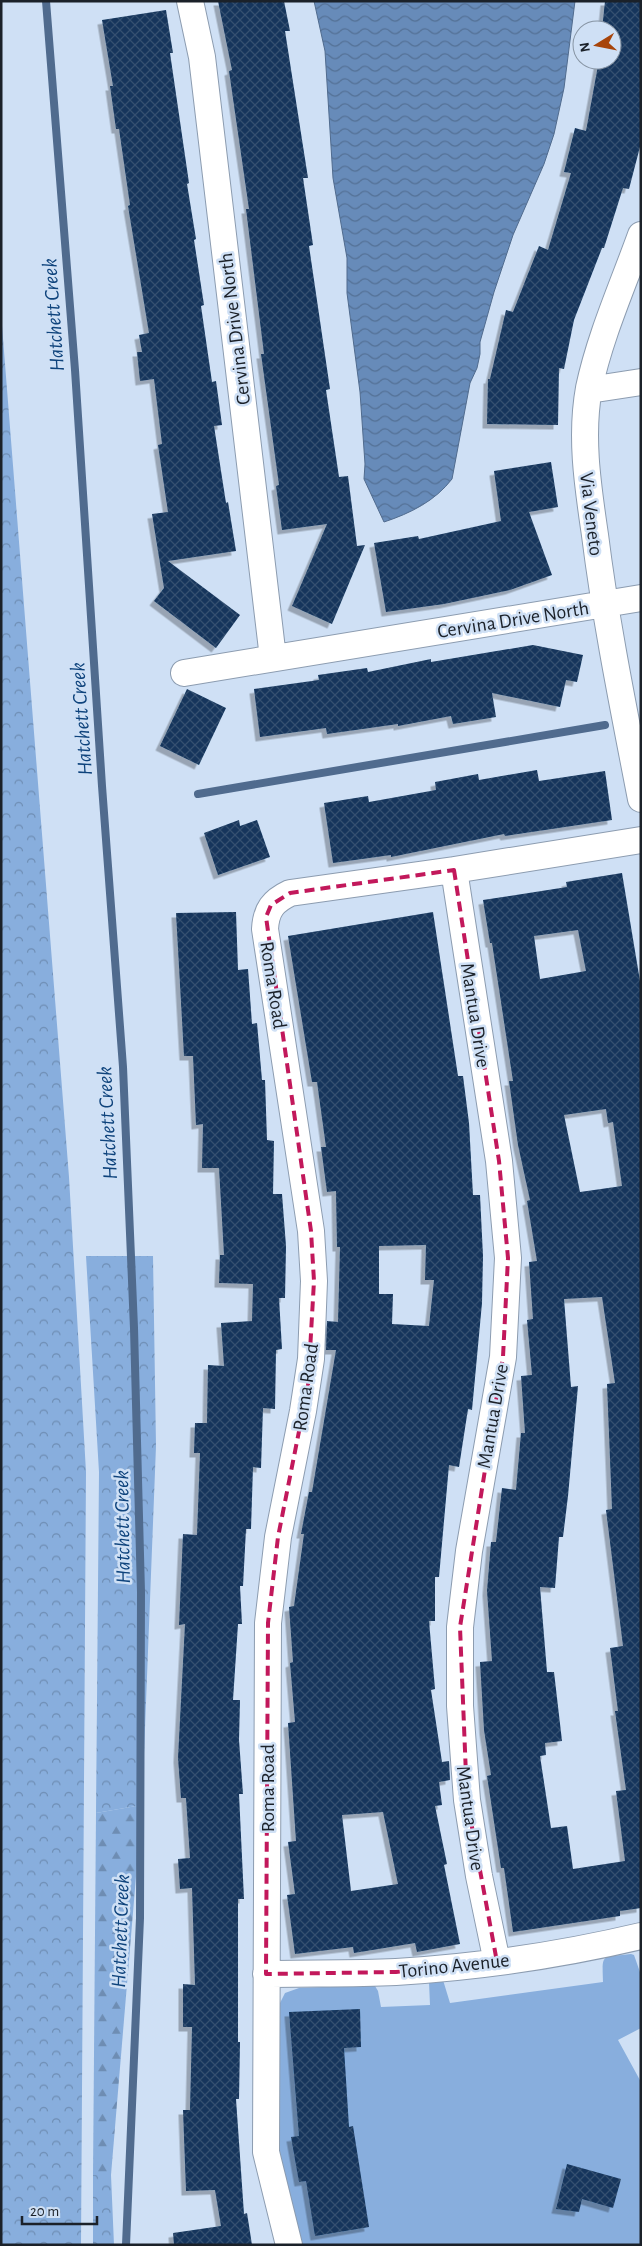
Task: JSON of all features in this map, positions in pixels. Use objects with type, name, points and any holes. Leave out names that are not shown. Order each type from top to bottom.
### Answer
[{"type":"street","name":"Cervina Drive North","points":[[190,1],[202,57],[273,658]]},
{"type":"street","name":"Via Veneto","points":[[641,235],[599,352],[589,390],[585,437],[586,474],[605,604],[641,799]]},
{"type":"street","points":[[589,390],[641,382]]},
{"type":"street","name":"Cervina Drive North","points":[[184,673],[641,598]]},
{"type":"street","name":"Roma Road","points":[[289,2245],[266,2152],[268,1623],[278,1537],[308,1386],[314,1334],[314,1281],[312,1231],[265,929],[266,917],[271,906],[279,898],[290,893],[454,870],[641,840]]},
{"type":"street","name":"Mantua Drive","points":[[454,870],[499,1161],[508,1258],[503,1357],[469,1551],[460,1637],[460,1706],[467,1800],[477,1866],[497,1962]]},
{"type":"street","name":"Torino Avenue","points":[[266,1974],[396,1972],[497,1962],[641,1936]]},
{"type":"highlighted area","points":[[454,870],[499,1161],[508,1258],[503,1357],[460,1627],[467,1800],[497,1962],[396,1972],[266,1974],[268,1623],[278,1537],[308,1386],[314,1281],[311,1231],[266,917],[271,905],[290,893]]},
{"type":"green space","points":[[1,313],[69,1177],[86,1472],[81,2245],[1,2245]]},
{"type":"green space","points":[[86,1256],[153,1256],[156,1446],[142,1805],[96,1813],[99,1472]]},
{"type":"green space","points":[[142,1805],[111,2175],[93,2175],[96,1813]]},
{"type":"green space","points":[[634,1955],[641,1975],[641,2028],[618,2040],[641,2082],[641,2245],[299,2245],[277,2152],[277,2009],[285,1993],[299,1988],[369,1985],[375,1986],[378,1991],[381,2007],[430,2005],[429,1982],[443,1980],[450,2003],[603,1982],[605,1958]]},
{"type":"green space","points":[[93,2175],[111,2175],[114,2245],[93,2245]]},
{"type":"water","points":[[314,1],[575,1],[564,88],[554,134],[544,164],[513,235],[494,292],[480,342],[477,368],[470,383],[452,479],[430,500],[404,515],[384,522],[364,479],[365,464],[360,392],[347,293],[347,258],[333,178],[325,51]]},
{"type":"building","points":[[218,1],[284,1],[290,31],[285,31],[308,178],[303,178],[313,245],[309,246],[330,389],[326,390],[339,477],[348,476],[357,546],[365,545],[332,624],[292,606],[327,524],[282,530],[276,486],[279,485],[261,354],[264,354],[246,209],[249,209],[229,71],[232,70]]},
{"type":"building","points":[[605,1],[641,1],[641,143],[629,189],[623,188],[604,248],[602,248],[574,320],[564,369],[559,368],[558,425],[487,424],[488,379],[490,379],[506,310],[513,312],[539,246],[548,250],[571,173],[564,172],[575,128],[586,131],[597,70],[622,70],[622,20],[603,20]]},
{"type":"building","points":[[166,10],[173,53],[170,53],[189,183],[187,184],[196,239],[194,240],[204,305],[201,306],[212,382],[216,381],[222,425],[214,426],[226,503],[228,502],[236,551],[168,561],[240,615],[216,648],[154,601],[164,588],[152,514],[168,512],[158,445],[162,444],[154,379],[140,381],[137,352],[142,352],[139,335],[149,333],[128,206],[130,205],[119,129],[116,129],[110,86],[113,86],[102,20]]},
{"type":"building","points":[[551,462],[558,507],[529,512],[552,575],[510,590],[444,604],[386,612],[374,543],[418,536],[419,539],[501,521],[494,471]]},
{"type":"building","points":[[533,645],[583,655],[577,682],[566,680],[560,707],[492,693],[496,717],[453,724],[451,716],[398,726],[398,724],[327,734],[326,728],[260,737],[254,689],[319,680],[318,675],[367,668],[368,672],[431,659],[431,662]]},
{"type":"building","points":[[187,689],[226,708],[199,765],[160,746]]},
{"type":"building","points":[[537,770],[539,781],[605,771],[612,820],[505,836],[504,834],[391,857],[391,855],[333,863],[324,803],[368,796],[369,802],[436,790],[435,782],[478,774],[479,780]]},
{"type":"building","points":[[239,820],[240,826],[257,820],[270,857],[218,875],[204,833]]},
{"type":"building","points":[[622,873],[641,987],[641,1908],[620,1911],[620,1916],[513,1932],[504,1868],[501,1868],[487,1776],[491,1775],[484,1730],[480,1662],[492,1661],[487,1591],[491,1542],[496,1542],[502,1488],[516,1490],[521,1433],[525,1433],[521,1376],[532,1375],[527,1320],[533,1319],[529,1262],[537,1261],[527,1201],[530,1200],[518,1145],[509,1081],[513,1081],[492,943],[490,943],[483,900],[567,887],[566,882]],"holes":[[[578,930],[586,971],[540,979],[534,936]],[[606,1109],[608,1123],[613,1122],[622,1186],[580,1192],[564,1115]],[[602,1297],[615,1383],[607,1384],[612,1509],[606,1510],[623,1646],[610,1648],[618,1711],[615,1711],[626,1790],[616,1791],[625,1861],[573,1869],[567,1826],[551,1828],[540,1756],[546,1755],[545,1743],[562,1741],[554,1672],[547,1672],[540,1587],[555,1588],[559,1537],[563,1537],[568,1496],[578,1386],[571,1387],[564,1299]]]},
{"type":"building","points":[[236,912],[238,970],[248,969],[252,1024],[257,1023],[262,1080],[265,1080],[267,1140],[274,1141],[273,1194],[282,1194],[286,1246],[285,1298],[279,1298],[282,1349],[276,1350],[275,1409],[263,1408],[261,1468],[253,1467],[251,1529],[246,1529],[243,1586],[240,1586],[242,1624],[238,1624],[233,1700],[240,1700],[239,1740],[243,1794],[239,1794],[244,1899],[238,1899],[238,2042],[240,2042],[239,2099],[236,2099],[244,2214],[247,2213],[252,2245],[174,2245],[173,2233],[221,2226],[215,2190],[186,2191],[183,2110],[190,2110],[192,2027],[183,2027],[183,1984],[195,1985],[192,1888],[180,1889],[178,1859],[190,1858],[186,1798],[181,1798],[178,1758],[185,1624],[179,1625],[183,1534],[197,1535],[200,1453],[194,1453],[195,1423],[207,1423],[208,1365],[224,1366],[221,1323],[252,1321],[253,1284],[219,1283],[220,1255],[224,1255],[219,1168],[202,1168],[203,1124],[196,1125],[193,1056],[184,1056],[176,913]]},
{"type":"building","points":[[433,912],[458,1076],[463,1076],[469,1123],[473,1195],[480,1195],[483,1256],[482,1303],[472,1410],[468,1409],[459,1467],[449,1465],[439,1577],[435,1577],[435,1621],[429,1621],[435,1689],[431,1690],[442,1762],[449,1761],[450,1780],[439,1782],[442,1805],[435,1806],[447,1864],[444,1865],[460,1944],[417,1952],[415,1943],[354,1953],[353,1947],[295,1954],[287,1895],[295,1894],[288,1842],[296,1841],[288,1723],[295,1722],[290,1663],[293,1662],[289,1607],[294,1606],[304,1534],[301,1534],[309,1492],[312,1492],[336,1350],[326,1350],[327,1321],[338,1322],[340,1247],[337,1247],[336,1191],[327,1192],[321,1147],[326,1147],[317,1082],[312,1082],[288,936]],"holes":[[[426,1245],[425,1280],[434,1280],[429,1326],[392,1324],[393,1294],[379,1294],[379,1246]],[[383,1812],[398,1884],[351,1891],[342,1815]]]},
{"type":"building","points":[[360,2009],[361,2047],[344,2048],[349,2127],[353,2126],[369,2227],[315,2236],[306,2181],[299,2182],[291,2137],[299,2136],[289,2012]]},
{"type":"building","points":[[567,2164],[621,2179],[613,2208],[582,2199],[579,2212],[556,2209]]},
{"type":"waterway","name":"Hatchett Creek","points":[[46,1],[75,370],[102,786],[123,1067],[134,1328],[141,1592],[140,1918],[126,2245]]},
{"type":"waterway","points":[[198,794],[605,725]]}]
